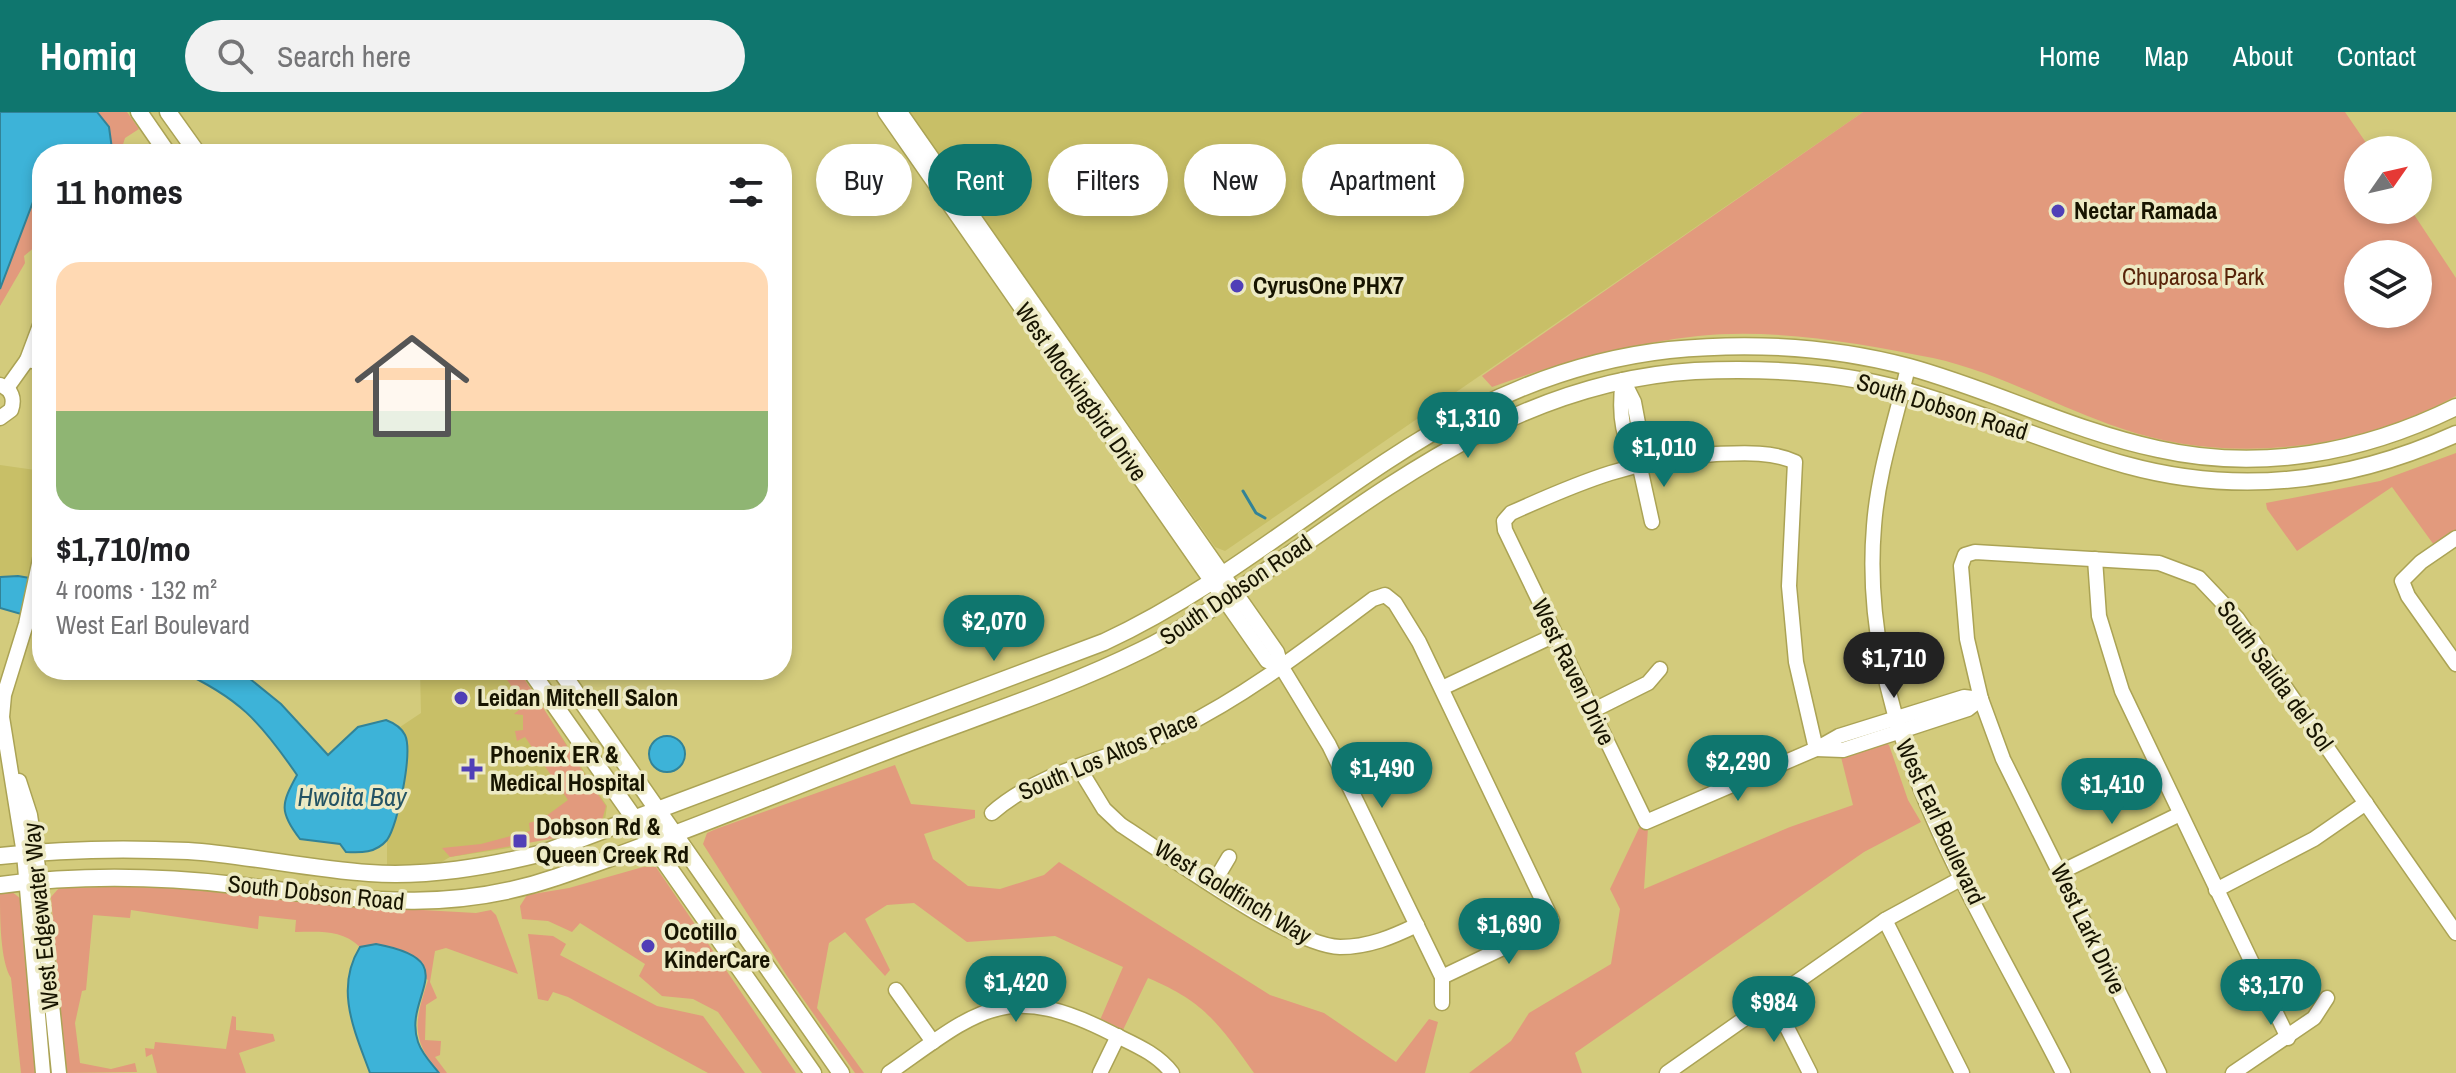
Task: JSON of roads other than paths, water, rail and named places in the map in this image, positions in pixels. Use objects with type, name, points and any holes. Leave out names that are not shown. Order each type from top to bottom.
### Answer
[{"type":"main road","points":[[139,112],[161,144]]},
{"type":"main road","points":[[168,112],[191,144]]},
{"type":"main road","name":"South Dobson Road","points":[[0,856],[91,849],[189,851],[371,873],[431,873],[470,869],[543,853],[1104,642],[1152,618],[1218,576],[1435,428],[1481,404],[1557,374],[1626,357],[1746,345],[1851,354],[1908,367],[2159,450],[2226,458],[2298,457],[2355,446],[2402,432],[2456,407]]},
{"type":"main road","name":"South Dobson Road","points":[[0,885],[156,879],[355,901],[432,902],[515,890],[674,834],[1114,663],[1156,643],[1230,596],[1413,470],[1474,433],[1534,407],[1623,380],[1695,371],[1763,371],[1836,376],[1903,390],[2123,464],[2162,474],[2236,483],[2302,480],[2369,467],[2456,434]]},
{"type":"main road","points":[[537,680],[813,1073]]},
{"type":"main road","points":[[567,680],[841,1073]]},
{"type":"main road","points":[[0,866],[28,856]]},
{"type":"street","name":"West Mockingbird Drive","points":[[885,112],[1024,298]]},
{"type":"street","name":"West Mockingbird Drive","points":[[900,112],[1024,298],[1218,576],[1267,661],[1281,666],[1329,745],[1442,977],[1442,1003]]},
{"type":"street","points":[[0,418],[13,405],[4,386],[32,363]]},
{"type":"street","name":"West Earl Boulevard","points":[[1908,367],[1879,480],[1873,528],[1872,593],[1878,651],[1896,726],[1921,791],[2063,1073]]},
{"type":"street","points":[[1623,380],[1634,402],[1643,450],[1639,463],[1652,522]]},
{"type":"street","points":[[1639,463],[1734,453],[1782,456],[1795,462],[1789,586],[1796,662],[1816,749],[1843,750],[1896,726],[1968,709],[1981,699]]},
{"type":"street","name":"West Raven Drive","points":[[1639,463],[1570,486],[1511,513],[1504,521],[1505,530],[1646,822],[1816,749]]},
{"type":"street","points":[[2456,538],[2421,562],[2402,581],[2408,596],[2456,664]]},
{"type":"street","name":"South Salida del Sol","points":[[1965,555],[1975,552],[2159,563],[2199,578],[2237,618],[2456,933]]},
{"type":"street","name":"West Lark Drive","points":[[1965,555],[1961,566],[1967,639],[1981,699],[2003,759],[2159,1073]]},
{"type":"street","points":[[2095,559],[2099,616],[2122,691],[2288,1038]]},
{"type":"street","name":"West Edgewater Way","points":[[32,595],[4,695],[2,724],[8,764],[27,801],[28,856],[59,1073]]},
{"type":"street","name":"South Los Altos Place","points":[[992,813],[1017,791],[1181,728],[1230,701],[1373,599],[1385,595],[1395,603],[1419,642],[1442,688]]},
{"type":"street","points":[[1442,977],[1545,928],[1552,920],[1442,688],[1555,635]]},
{"type":"street","points":[[1592,711],[1648,683],[1660,669]]},
{"type":"street","name":"West Goldfinch Way","points":[[1079,768],[1104,809],[1121,825],[1291,932],[1323,945],[1365,945],[1388,940],[1417,925]]},
{"type":"street","points":[[2216,890],[2314,839],[2366,803]]},
{"type":"street","points":[[2061,872],[2180,814]]},
{"type":"street","points":[[1213,884],[1229,857]]},
{"type":"street","points":[[1667,1073],[1885,920],[1964,877]]},
{"type":"street","name":"West Edgewater Way","points":[[32,882],[43,1073]]},
{"type":"street","points":[[1885,920],[1962,1073]]},
{"type":"street","points":[[896,990],[933,1042]]},
{"type":"street","points":[[1772,998],[1810,1073]]},
{"type":"street","points":[[2233,1073],[2314,1018],[2327,998]]},
{"type":"street","points":[[889,1073],[982,1011],[1022,1004],[1046,1006],[1118,1036],[1149,1052],[1172,1073]]},
{"type":"street","points":[[1100,1073],[1118,1036]]},
{"type":"water","points":[[0,112],[97,112],[109,127],[111,144],[32,144],[32,204],[0,289]]},
{"type":"water","points":[[0,577],[32,578],[32,617],[0,608]]},
{"type":"water","name":"Hwoita Bay","points":[[199,680],[251,680],[281,704],[328,755],[358,727],[386,720],[397,726],[405,735],[407,744],[406,772],[400,805],[387,840],[373,850],[346,852],[340,844],[300,839],[288,822],[285,808],[297,775],[259,725],[217,690]]},
{"type":"water","points":[[667,736],[680,741],[685,754],[680,767],[667,772],[654,767],[649,754],[654,741]]},
{"type":"water","points":[[376,944],[403,951],[419,960],[425,970],[415,1025],[420,1046],[439,1073],[370,1073],[353,1026],[348,979],[360,947]]},
{"type":"waterway","points":[[1243,491],[1256,513],[1265,518]]},
{"type":"place","name":"Nectar Ramada","points":[[2058,211]]},
{"type":"place","name":"CyrusOne PHX7","points":[[1237,286]]},
{"type":"place","name":"Leidan Mitchell Salon","points":[[461,698]]},
{"type":"place","name":"Phoenix ER & Medical Hospital","points":[[472,769]]},
{"type":"place","name":"Dobson Rd & Queen Creek Rd","points":[[520,841]]},
{"type":"place","name":"Ocotillo KinderCare","points":[[648,946]]},
{"type":"park label","name":"Chuparosa Park","points":[[2193,277]]}]
